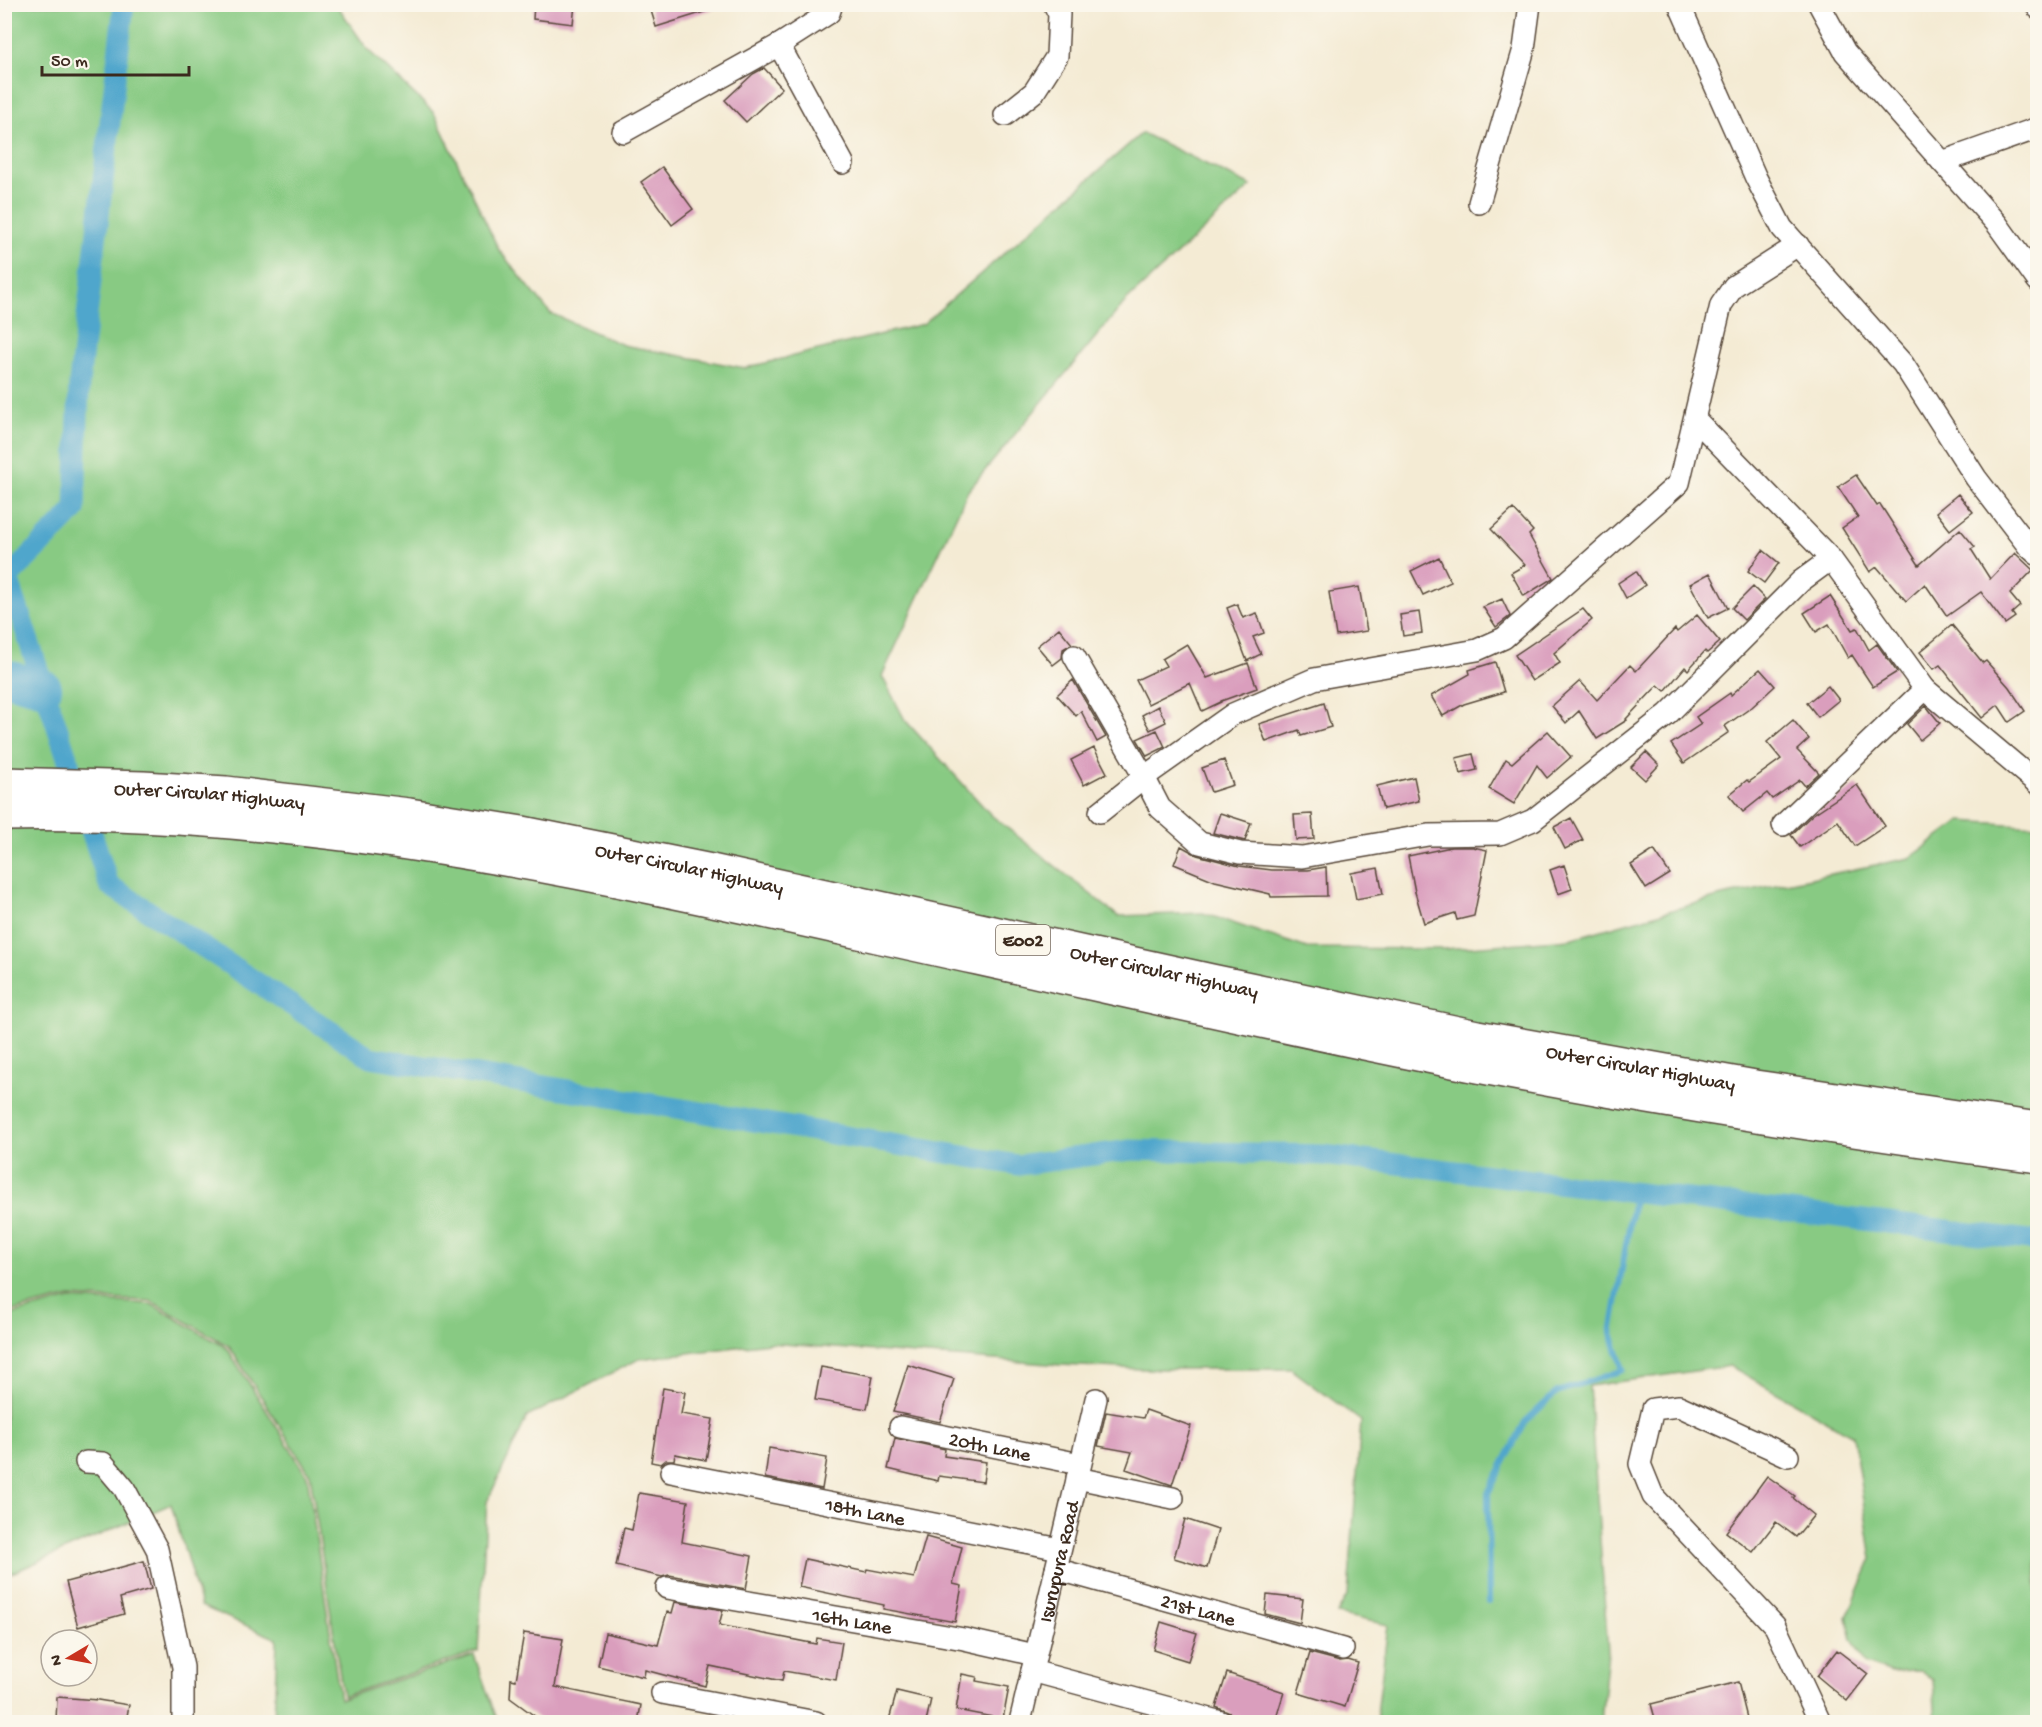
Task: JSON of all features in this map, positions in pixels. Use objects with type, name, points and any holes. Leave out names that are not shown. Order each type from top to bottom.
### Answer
[{"type":"highway","name":"Outer Circular Highway","points":[[4,784],[226,793],[409,815],[522,833],[711,871],[1189,977],[1478,1037],[1755,1086],[2037,1129]]},
{"type":"highway","name":"Outer Circular Highway","points":[[4,814],[159,818],[304,829],[513,860],[702,898],[1473,1065],[1620,1092],[2037,1156]]},
{"type":"street","points":[[623,132],[779,45],[829,13],[832,4]]},
{"type":"street","points":[[1005,115],[1034,92],[1057,56],[1059,14],[1054,4]]},
{"type":"street","points":[[1479,203],[1524,49],[1530,4]]},
{"type":"street","points":[[1679,4],[1756,178],[1782,228],[1903,364],[1976,478],[2037,555]]},
{"type":"street","points":[[1819,4],[1845,52],[1996,224],[2037,281]]},
{"type":"street","points":[[779,45],[843,163]]},
{"type":"street","points":[[1942,162],[2037,128]]},
{"type":"street","points":[[1100,812],[1144,777],[1233,714],[1314,679],[1477,650],[1504,638],[1679,483],[1721,305],[1734,285],[1798,245]]},
{"type":"street","points":[[1695,419],[1831,559],[1925,689],[2037,784]]},
{"type":"street","points":[[1074,656],[1160,808],[1200,843],[1240,853],[1302,857],[1428,835],[1500,834],[1533,820],[1668,714],[1801,581],[1831,559]]},
{"type":"street","points":[[1783,825],[1925,689]]},
{"type":"street","name":"Isurupura Road","points":[[1020,1722],[1095,1399]]},
{"type":"street","points":[[1788,1456],[1679,1406],[1653,1409],[1640,1464],[1653,1496],[1775,1626],[1821,1722]]},
{"type":"street","name":"20th Lane","points":[[900,1427],[1079,1471],[1173,1498]]},
{"type":"street","points":[[86,1462],[103,1463],[124,1488],[157,1549],[183,1667],[183,1722]]},
{"type":"street","name":"18th Lane","points":[[671,1472],[1058,1559]]},
{"type":"street","name":"21st Lane","points":[[1058,1559],[1343,1649]]},
{"type":"street","name":"16th Lane","points":[[667,1588],[964,1639],[1221,1722]]},
{"type":"street","points":[[662,1693],[816,1722]]},
{"type":"green space","points":[[5,5],[337,5],[367,49],[434,113],[499,250],[550,313],[623,345],[745,368],[923,324],[1142,133],[1251,186],[1125,302],[968,491],[882,676],[905,720],[991,815],[1118,916],[1203,913],[1307,948],[1444,949],[1570,939],[1722,896],[1910,858],[1961,821],[2037,826],[2037,1722],[1936,1722],[1933,1679],[1920,1671],[1889,1672],[1865,1664],[1852,1639],[1847,1617],[1872,1559],[1853,1436],[1730,1366],[1589,1386],[1608,1651],[1601,1722],[1376,1722],[1388,1625],[1337,1614],[1348,1594],[1361,1421],[1291,1369],[1140,1369],[769,1343],[639,1359],[527,1417],[487,1502],[478,1651],[343,1696],[310,1474],[229,1346],[151,1301],[70,1297],[5,1313]]},
{"type":"green space","points":[[70,1299],[151,1304],[227,1348],[307,1475],[340,1699],[474,1655],[498,1722],[274,1722],[277,1639],[201,1606],[171,1504],[5,1576],[5,1316]]},
{"type":"building","points":[[534,4],[575,4],[573,24],[533,19]]},
{"type":"building","points":[[649,4],[717,4],[717,8],[656,27]]},
{"type":"building","points":[[764,68],[782,88],[746,122],[725,100],[753,74]]},
{"type":"building","points":[[662,167],[693,209],[672,225],[641,182]]},
{"type":"building","points":[[1856,475],[1877,506],[1880,504],[1919,565],[1960,529],[1975,547],[1971,549],[1990,579],[2015,553],[2033,570],[2010,594],[2020,606],[2012,613],[2015,617],[2005,624],[1981,592],[1947,616],[1925,584],[1906,601],[1877,567],[1870,572],[1842,528],[1858,517],[1838,487]]},
{"type":"building","points":[[1958,494],[1973,512],[1950,530],[1936,512]]},
{"type":"building","points":[[1513,509],[1533,531],[1529,535],[1553,578],[1524,596],[1511,573],[1525,565],[1491,529]]},
{"type":"building","points":[[1763,550],[1779,563],[1764,583],[1748,571]]},
{"type":"building","points":[[1439,557],[1451,582],[1423,595],[1411,571]]},
{"type":"building","points":[[1636,571],[1645,585],[1626,598],[1618,583]]},
{"type":"building","points":[[1710,573],[1728,608],[1708,618],[1690,584]]},
{"type":"building","points":[[1359,587],[1367,631],[1336,636],[1329,592]]},
{"type":"building","points":[[1753,587],[1765,599],[1744,620],[1732,608]]},
{"type":"building","points":[[1830,596],[1852,630],[1857,628],[1869,650],[1877,644],[1897,672],[1873,687],[1852,655],[1848,658],[1829,624],[1816,632],[1804,613]]},
{"type":"building","points":[[1502,599],[1510,616],[1496,627],[1483,607]]},
{"type":"building","points":[[1237,604],[1243,618],[1257,613],[1264,633],[1253,637],[1261,654],[1247,661],[1227,608]]},
{"type":"building","points":[[1583,609],[1592,620],[1554,653],[1560,663],[1532,681],[1515,655]]},
{"type":"building","points":[[1419,612],[1422,633],[1403,636],[1400,615]]},
{"type":"building","points":[[1697,615],[1720,642],[1707,653],[1705,651],[1688,670],[1685,667],[1665,691],[1658,685],[1627,720],[1597,739],[1579,711],[1566,723],[1552,706],[1580,681],[1597,700],[1630,665],[1636,671],[1675,629],[1677,632]]},
{"type":"building","points":[[1952,625],[1983,663],[1986,661],[2009,687],[2025,711],[2009,722],[1998,705],[1982,718],[1940,665],[1934,669],[1920,652]]},
{"type":"building","points":[[1059,628],[1072,644],[1063,649],[1062,658],[1053,665],[1037,646]]},
{"type":"building","points":[[1187,644],[1207,678],[1248,663],[1257,688],[1221,701],[1202,711],[1190,683],[1148,704],[1136,680],[1166,666],[1162,659]]},
{"type":"building","points":[[1495,662],[1504,692],[1464,704],[1443,716],[1431,696],[1470,674],[1469,670]]},
{"type":"building","points":[[1760,669],[1775,686],[1752,707],[1725,726],[1729,732],[1684,763],[1671,744],[1701,724],[1696,717],[1730,693],[1731,695]]},
{"type":"building","points":[[1073,680],[1106,737],[1097,742],[1081,711],[1076,716],[1057,695]]},
{"type":"building","points":[[1828,686],[1839,700],[1818,717],[1807,703]]},
{"type":"building","points":[[1324,703],[1331,727],[1301,736],[1299,730],[1266,742],[1259,724]]},
{"type":"building","points":[[1158,706],[1166,722],[1150,730],[1142,715]]},
{"type":"building","points":[[1926,706],[1940,723],[1920,740],[1907,724]]},
{"type":"building","points":[[1793,720],[1809,739],[1797,750],[1819,773],[1805,786],[1800,780],[1772,799],[1767,793],[1743,812],[1729,795],[1747,780],[1749,782],[1781,759],[1767,742]]},
{"type":"building","points":[[1157,730],[1165,747],[1147,756],[1137,739]]},
{"type":"building","points":[[1548,731],[1571,757],[1547,778],[1537,765],[1514,804],[1489,789],[1506,759],[1512,763]]},
{"type":"building","points":[[1094,748],[1107,773],[1084,785],[1071,760]]},
{"type":"building","points":[[1646,752],[1659,765],[1645,780],[1631,767]]},
{"type":"building","points":[[1473,754],[1477,770],[1460,774],[1456,758]]},
{"type":"building","points":[[1224,760],[1233,785],[1211,792],[1202,768]]},
{"type":"building","points":[[1414,777],[1419,801],[1383,809],[1377,786]]},
{"type":"building","points":[[1857,785],[1885,826],[1855,846],[1838,821],[1800,847],[1791,835],[1812,815]]},
{"type":"building","points":[[1220,813],[1251,823],[1245,841],[1213,833]]},
{"type":"building","points":[[1312,814],[1314,839],[1296,840],[1294,815]]},
{"type":"building","points":[[1571,818],[1583,840],[1565,849],[1554,827]]},
{"type":"building","points":[[1181,846],[1197,855],[1239,866],[1272,870],[1308,870],[1326,867],[1327,896],[1271,897],[1270,894],[1215,881],[1174,864]]},
{"type":"building","points":[[1451,847],[1473,847],[1487,850],[1474,916],[1457,920],[1455,913],[1424,923],[1408,856]]},
{"type":"building","points":[[1654,850],[1670,874],[1646,889],[1631,865]]},
{"type":"building","points":[[1564,865],[1572,889],[1558,894],[1550,870]]},
{"type":"building","points":[[1378,868],[1383,894],[1356,899],[1351,873]]},
{"type":"building","points":[[908,1365],[954,1379],[940,1422],[893,1412]]},
{"type":"building","points":[[821,1367],[873,1376],[867,1409],[815,1400]]},
{"type":"building","points":[[663,1388],[685,1392],[681,1414],[713,1419],[706,1460],[675,1454],[674,1460],[666,1460],[661,1464],[651,1462]]},
{"type":"building","points":[[1146,1410],[1191,1426],[1172,1485],[1126,1469],[1132,1452],[1098,1446],[1106,1412],[1143,1418]]},
{"type":"building","points":[[895,1438],[945,1449],[944,1456],[986,1462],[983,1482],[939,1476],[938,1481],[888,1469]]},
{"type":"building","points":[[769,1448],[827,1458],[822,1489],[765,1478]]},
{"type":"building","points":[[1767,1476],[1795,1496],[1793,1498],[1814,1515],[1796,1537],[1776,1522],[1753,1552],[1726,1532]]},
{"type":"building","points":[[639,1493],[688,1501],[682,1542],[752,1556],[746,1589],[669,1575],[662,1577],[616,1566],[624,1528],[632,1530]]},
{"type":"building","points":[[1185,1519],[1218,1530],[1207,1568],[1174,1558]]},
{"type":"building","points":[[926,1537],[962,1547],[953,1584],[962,1586],[955,1622],[883,1609],[884,1605],[799,1587],[805,1559],[866,1572],[867,1569],[914,1578]]},
{"type":"building","points":[[144,1561],[151,1589],[120,1598],[124,1614],[78,1627],[66,1582]]},
{"type":"building","points":[[1267,1595],[1303,1599],[1300,1623],[1265,1614]]},
{"type":"building","points":[[675,1602],[723,1610],[719,1625],[816,1644],[817,1638],[842,1642],[836,1680],[784,1671],[782,1681],[710,1666],[705,1686],[645,1670],[644,1677],[598,1666],[605,1633],[658,1645],[667,1612],[672,1613]]},
{"type":"building","points":[[1161,1622],[1197,1633],[1188,1661],[1153,1650]]},
{"type":"building","points":[[524,1633],[563,1639],[555,1687],[641,1705],[638,1722],[543,1722],[510,1698],[511,1679],[516,1680]]},
{"type":"building","points":[[1837,1650],[1868,1674],[1847,1701],[1817,1676]]},
{"type":"building","points":[[1310,1653],[1358,1663],[1345,1707],[1298,1693]]},
{"type":"building","points":[[1227,1673],[1284,1692],[1275,1722],[1233,1721],[1230,1713],[1216,1707]]},
{"type":"building","points":[[962,1674],[977,1677],[976,1681],[1009,1687],[1003,1719],[956,1710]]},
{"type":"building","points":[[1738,1682],[1748,1722],[1656,1722],[1651,1704]]},
{"type":"building","points":[[897,1691],[931,1699],[926,1722],[889,1720]]},
{"type":"building","points":[[57,1697],[129,1705],[126,1722],[56,1722]]},
{"type":"waterway","points":[[124,4],[79,383],[75,510],[8,578],[109,885],[370,1057],[1018,1165],[1131,1150],[1323,1155],[2038,1241]]},
{"type":"waterway","points":[[4,677],[44,688]]},
{"type":"waterway","points":[[1489,1602],[1488,1493],[1525,1422],[1557,1392],[1623,1370],[1611,1333],[1635,1192]]}]
